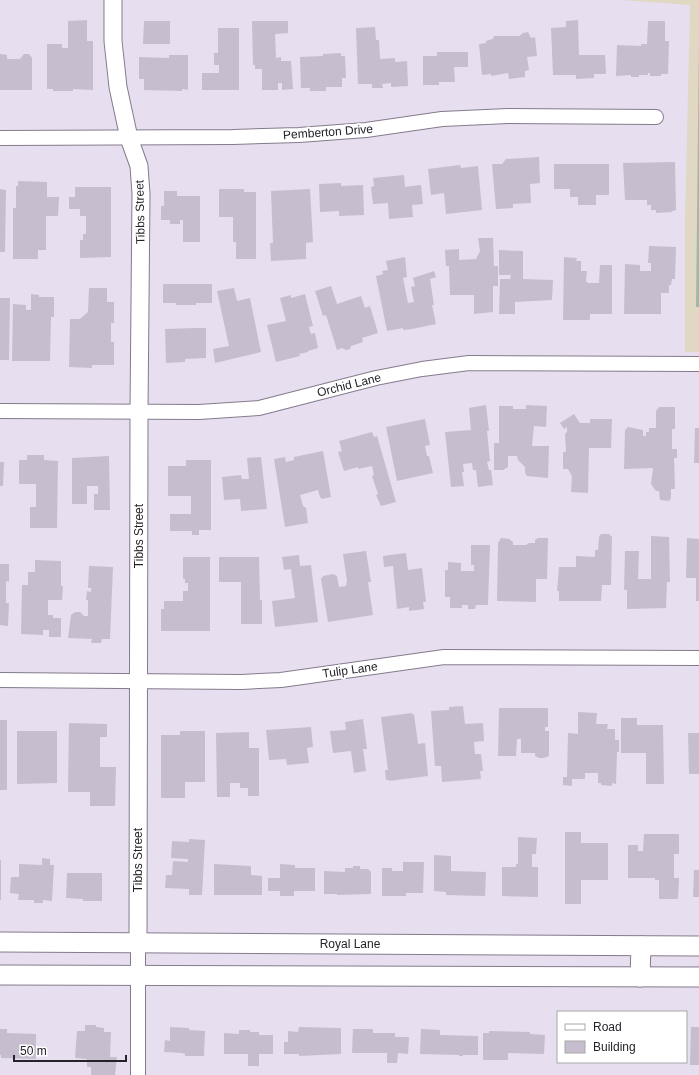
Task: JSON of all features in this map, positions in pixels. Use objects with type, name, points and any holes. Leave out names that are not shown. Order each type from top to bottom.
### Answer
[{"type":"main road","name":"Royal Lane","points":[[0,942],[699,946]]},
{"type":"main road","points":[[640,977],[641,946]]},
{"type":"main road","points":[[0,975],[699,977]]},
{"type":"street","name":"Tibbs Street","points":[[113,0],[113,41],[117,79],[129,138],[139,166],[141,194],[139,411],[138,1075]]},
{"type":"street","name":"Pemberton Drive","points":[[0,138],[233,137],[299,135],[366,130],[442,119],[508,116],[656,117]]},
{"type":"street","name":"Orchid Lane","points":[[0,411],[199,412],[259,408],[376,378],[422,369],[469,363],[699,364]]},
{"type":"street","name":"Tulip Lane","points":[[0,680],[241,682],[281,680],[444,657],[699,658]]},
{"type":"shaded area","points":[[622,0],[699,0],[699,352],[685,352],[685,222],[690,5]]},
{"type":"green space","points":[[699,38],[699,307],[696,307]]},
{"type":"building","points":[[87,20],[87,41],[93,41],[93,90],[73,89],[73,91],[53,91],[53,89],[47,89],[47,44],[62,44],[62,48],[68,48],[68,21]]},
{"type":"building","points":[[578,20],[579,55],[605,55],[606,74],[594,74],[594,78],[576,79],[576,75],[553,75],[551,28],[566,27],[566,21]]},
{"type":"building","points":[[144,21],[170,21],[170,44],[143,44]]},
{"type":"building","points":[[252,21],[288,21],[288,33],[275,34],[276,58],[281,57],[281,61],[291,61],[293,89],[282,90],[282,83],[278,83],[278,90],[262,90],[262,69],[255,69],[255,65],[253,65]]},
{"type":"building","points":[[648,21],[665,21],[665,41],[669,41],[668,74],[661,74],[661,76],[650,76],[650,73],[648,73],[648,75],[639,75],[639,77],[631,77],[631,75],[616,76],[617,45],[641,46],[641,44],[647,44]]},
{"type":"building","points":[[375,27],[376,40],[379,40],[380,59],[395,58],[395,62],[407,61],[408,86],[391,87],[391,83],[382,84],[383,88],[372,88],[372,84],[358,84],[356,28]]},
{"type":"building","points":[[218,28],[239,28],[239,90],[202,90],[202,73],[219,73],[219,65],[214,65],[214,53],[218,53]]},
{"type":"building","points":[[528,32],[531,38],[535,37],[537,56],[527,57],[529,70],[525,71],[525,77],[509,79],[508,73],[491,76],[491,74],[482,75],[479,44],[486,43],[486,41],[493,39],[494,36],[519,36]]},
{"type":"building","points":[[437,52],[468,52],[468,67],[454,67],[455,82],[439,82],[439,85],[423,85],[423,56],[437,56]]},
{"type":"building","points":[[341,53],[341,56],[345,56],[346,78],[342,78],[342,87],[326,87],[326,91],[310,91],[310,88],[301,88],[300,57],[323,56],[323,54]]},
{"type":"building","points":[[0,54],[7,55],[7,59],[20,59],[24,54],[29,54],[32,58],[32,90],[0,90]]},
{"type":"building","points":[[169,55],[188,55],[188,90],[144,90],[144,79],[139,79],[139,57],[169,58]]},
{"type":"building","points":[[539,157],[540,183],[530,184],[531,203],[513,204],[513,208],[496,209],[492,164],[502,164],[506,159]]},
{"type":"building","points":[[675,162],[676,210],[672,212],[656,213],[656,210],[651,210],[651,205],[647,205],[647,200],[625,200],[623,163]]},
{"type":"building","points":[[554,164],[609,164],[609,195],[596,195],[596,205],[578,205],[578,197],[570,197],[570,189],[554,189]]},
{"type":"building","points":[[460,165],[461,168],[478,166],[482,210],[446,214],[444,193],[431,195],[428,169]]},
{"type":"building","points":[[404,175],[405,187],[421,185],[423,204],[412,205],[413,217],[389,219],[388,203],[373,204],[371,187],[374,186],[373,178]]},
{"type":"building","points":[[18,181],[47,182],[47,197],[59,197],[58,216],[46,216],[46,250],[38,250],[38,259],[13,259],[13,208],[16,208],[16,186],[18,186]]},
{"type":"building","points":[[341,183],[341,186],[363,185],[364,215],[339,216],[339,211],[320,212],[319,184]]},
{"type":"building","points":[[75,187],[111,187],[111,257],[80,258],[80,240],[83,240],[83,234],[86,234],[86,216],[80,216],[80,209],[69,209],[69,197],[75,197]]},
{"type":"building","points":[[0,189],[6,190],[5,252],[0,252]]},
{"type":"building","points":[[219,189],[244,189],[244,192],[256,192],[256,259],[236,259],[236,242],[233,242],[233,217],[219,217]]},
{"type":"building","points":[[310,189],[313,242],[306,243],[306,259],[271,261],[270,243],[273,243],[271,191]]},
{"type":"building","points":[[164,191],[177,191],[177,196],[200,196],[200,242],[183,242],[183,220],[180,220],[180,224],[170,224],[170,220],[161,220],[161,206],[164,206]]},
{"type":"building","points":[[478,238],[493,238],[494,266],[498,266],[498,286],[493,286],[493,312],[474,314],[474,295],[450,295],[449,266],[446,266],[445,250],[459,249],[459,260],[476,259],[480,251]]},
{"type":"building","points":[[649,246],[676,247],[675,279],[672,279],[671,285],[669,285],[669,293],[661,293],[661,314],[624,314],[625,264],[640,265],[640,271],[651,271],[651,263],[648,263]]},
{"type":"building","points":[[499,250],[523,251],[523,279],[553,280],[552,300],[515,302],[515,314],[499,314],[500,279],[510,279],[511,275],[499,275]]},
{"type":"building","points":[[405,257],[407,277],[403,278],[408,303],[414,302],[411,287],[415,286],[413,278],[434,271],[436,277],[430,279],[434,305],[432,305],[436,324],[412,329],[403,330],[403,328],[387,331],[376,276],[383,274],[382,271],[388,270],[386,261]]},
{"type":"building","points":[[564,257],[577,258],[576,261],[581,261],[581,271],[587,271],[586,281],[588,283],[599,283],[600,265],[612,265],[612,314],[590,314],[590,320],[563,320]]},
{"type":"building","points":[[163,284],[212,284],[212,303],[176,305],[176,303],[163,303]]},
{"type":"building","points":[[331,286],[337,304],[361,296],[365,308],[370,306],[378,333],[362,338],[363,342],[351,346],[350,349],[346,350],[342,348],[337,350],[326,315],[323,316],[315,291]]},
{"type":"building","points":[[89,288],[107,288],[107,302],[114,302],[114,323],[111,323],[111,342],[114,342],[114,365],[92,365],[92,368],[69,367],[70,319],[80,319],[88,312]]},
{"type":"building","points":[[234,288],[237,301],[250,298],[261,352],[215,363],[213,349],[229,346],[217,291]]},
{"type":"building","points":[[31,294],[39,295],[39,297],[54,297],[54,317],[51,317],[50,361],[12,361],[13,304],[26,305],[26,310],[31,310]]},
{"type":"building","points":[[305,294],[313,326],[309,327],[311,334],[315,333],[318,348],[299,354],[300,356],[276,362],[267,325],[286,321],[280,298],[291,295],[291,298]]},
{"type":"building","points":[[0,298],[10,298],[9,360],[0,360]]},
{"type":"building","points":[[206,328],[206,358],[185,359],[185,362],[166,363],[165,329]]},
{"type":"building","points":[[486,405],[490,461],[487,462],[489,470],[491,470],[493,485],[478,487],[476,470],[473,470],[472,463],[463,464],[464,472],[462,472],[464,486],[451,487],[445,432],[471,430],[469,408]]},
{"type":"building","points":[[526,405],[547,406],[546,427],[534,426],[532,446],[549,446],[548,478],[527,476],[525,473],[525,467],[518,460],[517,456],[508,456],[508,467],[503,470],[494,470],[494,443],[499,443],[499,406],[513,406],[513,409],[526,409]]},
{"type":"building","points":[[659,407],[675,407],[675,429],[672,429],[672,449],[677,449],[677,458],[674,458],[675,489],[671,489],[671,498],[669,501],[660,500],[659,491],[656,491],[651,484],[653,468],[624,469],[625,430],[628,427],[643,430],[643,436],[646,436],[646,432],[649,432],[649,428],[656,428],[656,411]]},
{"type":"building","points":[[574,414],[580,423],[590,423],[590,419],[612,419],[611,448],[589,448],[588,493],[571,492],[572,476],[568,469],[563,469],[563,452],[566,452],[565,434],[567,432],[567,427],[564,429],[560,423]]},
{"type":"building","points":[[425,419],[430,445],[425,446],[433,473],[397,481],[386,427]]},
{"type":"building","points":[[695,428],[699,428],[699,463],[694,463]]},
{"type":"building","points":[[372,432],[374,437],[377,436],[396,502],[381,506],[376,495],[378,494],[372,476],[374,475],[372,466],[358,469],[358,467],[344,471],[338,452],[342,451],[339,441]]},
{"type":"building","points":[[323,451],[331,497],[322,499],[318,490],[300,495],[303,506],[306,508],[308,523],[285,527],[274,459],[285,457],[286,462],[294,460],[294,457]]},
{"type":"building","points":[[27,455],[44,455],[44,460],[58,461],[57,528],[30,528],[30,507],[36,507],[36,484],[19,484],[19,460],[27,460]]},
{"type":"building","points":[[109,456],[110,510],[94,510],[94,494],[98,494],[98,486],[87,486],[87,504],[72,504],[72,458]]},
{"type":"building","points":[[261,457],[267,509],[241,511],[240,499],[224,500],[222,477],[241,475],[242,479],[249,479],[247,458]]},
{"type":"building","points":[[186,460],[211,460],[211,530],[199,530],[199,535],[192,535],[192,531],[170,531],[170,514],[191,514],[191,496],[168,496],[168,466],[186,466]]},
{"type":"building","points":[[0,462],[4,462],[3,486],[0,486]]},
{"type":"building","points":[[601,534],[609,534],[612,537],[611,585],[602,585],[601,601],[559,601],[559,591],[557,591],[559,567],[576,567],[576,556],[595,557],[595,550],[598,550],[599,537]]},
{"type":"building","points":[[651,536],[669,537],[670,582],[667,582],[666,608],[627,609],[627,590],[624,590],[625,551],[639,551],[638,579],[651,579]]},
{"type":"building","points":[[501,538],[509,539],[513,542],[513,545],[526,545],[529,543],[535,543],[535,540],[538,538],[548,538],[547,579],[536,579],[536,602],[497,601],[498,543]]},
{"type":"building","points":[[687,538],[699,539],[699,601],[696,601],[696,578],[686,578]]},
{"type":"building","points":[[471,545],[490,545],[488,605],[476,605],[475,609],[468,609],[468,605],[462,605],[462,608],[450,608],[450,597],[445,597],[445,570],[448,570],[448,562],[461,563],[461,571],[474,571],[474,565],[471,565]]},
{"type":"building","points":[[366,551],[371,582],[368,582],[373,615],[328,622],[321,579],[323,576],[333,574],[337,576],[339,587],[346,586],[347,581],[343,554]]},
{"type":"building","points":[[406,553],[408,570],[422,568],[426,602],[423,602],[424,609],[409,611],[409,607],[397,609],[393,566],[384,567],[383,556]]},
{"type":"building","points":[[299,555],[300,566],[311,565],[318,622],[275,627],[272,601],[295,598],[291,569],[284,570],[282,557]]},
{"type":"building","points":[[183,557],[210,557],[210,631],[161,631],[161,609],[164,609],[164,601],[183,601],[183,591],[188,591],[188,583],[185,583],[185,579],[183,579]]},
{"type":"building","points":[[219,557],[259,557],[262,624],[241,624],[241,582],[219,582]]},
{"type":"building","points":[[35,560],[61,561],[61,586],[63,586],[62,600],[48,600],[48,615],[53,615],[53,618],[61,618],[61,637],[49,637],[49,630],[43,630],[43,635],[21,634],[22,585],[28,585],[28,572],[35,572]]},
{"type":"building","points":[[0,564],[9,564],[9,582],[6,581],[6,603],[9,603],[8,626],[0,625]]},
{"type":"building","points":[[89,566],[113,567],[110,639],[102,639],[101,643],[91,643],[92,639],[68,638],[71,615],[75,612],[80,612],[84,616],[88,616],[88,600],[86,600],[87,591],[91,592],[91,588],[88,588]]},
{"type":"building","points":[[463,706],[465,724],[483,723],[484,741],[474,742],[475,754],[481,754],[483,771],[480,771],[481,779],[442,782],[441,766],[435,766],[431,711],[449,710],[449,707]]},
{"type":"building","points":[[499,708],[548,708],[548,727],[545,727],[545,731],[549,731],[549,756],[539,758],[535,756],[535,753],[521,753],[521,739],[517,739],[516,756],[498,756]]},
{"type":"building","points":[[578,712],[597,713],[596,724],[608,724],[607,729],[615,729],[615,740],[619,740],[619,752],[617,752],[616,784],[612,783],[612,786],[601,785],[601,783],[598,783],[598,773],[585,773],[585,779],[572,779],[572,786],[563,785],[563,777],[567,777],[568,733],[578,734]]},
{"type":"building","points":[[412,713],[412,715],[414,714],[418,744],[425,743],[428,776],[389,781],[386,780],[385,770],[388,770],[381,717]]},
{"type":"building","points":[[621,718],[637,718],[637,725],[663,725],[664,784],[646,784],[646,753],[621,753]]},
{"type":"building","points":[[363,719],[367,749],[363,749],[366,771],[354,773],[351,751],[333,753],[330,731],[346,730],[345,722]]},
{"type":"building","points":[[0,720],[7,720],[7,790],[0,790]]},
{"type":"building","points":[[69,723],[107,724],[107,737],[100,737],[100,767],[116,767],[115,806],[90,806],[90,792],[68,792]]},
{"type":"building","points":[[311,727],[313,747],[307,748],[309,763],[287,765],[286,759],[269,760],[266,730]]},
{"type":"building","points":[[17,731],[57,731],[57,783],[17,784]]},
{"type":"building","points":[[180,731],[205,731],[205,782],[185,782],[185,798],[161,798],[161,735],[180,735]]},
{"type":"building","points":[[249,732],[249,748],[259,748],[259,796],[248,796],[248,788],[240,788],[240,783],[230,783],[230,797],[217,797],[216,733]]},
{"type":"building","points":[[688,733],[699,733],[699,774],[689,774]]},
{"type":"building","points":[[565,832],[581,832],[581,843],[608,843],[608,880],[581,880],[581,904],[565,904]]},
{"type":"building","points":[[644,834],[679,834],[679,854],[674,854],[674,878],[679,878],[678,899],[659,899],[659,880],[655,880],[655,878],[628,878],[628,845],[638,845],[638,851],[643,851]]},
{"type":"building","points":[[518,837],[537,838],[536,854],[532,854],[532,867],[538,867],[538,897],[502,896],[502,867],[516,867],[516,864],[518,864]]},
{"type":"building","points":[[189,839],[205,840],[202,895],[189,895],[189,889],[165,888],[166,875],[172,875],[173,861],[188,862],[188,859],[171,858],[172,841],[189,842]]},
{"type":"building","points":[[434,855],[451,856],[451,871],[486,872],[485,896],[446,895],[446,892],[434,891]]},
{"type":"building","points":[[42,858],[50,859],[50,865],[54,865],[52,901],[43,900],[43,903],[34,903],[34,900],[18,900],[19,894],[10,893],[11,877],[19,877],[19,864],[42,865]]},
{"type":"building","points":[[1,860],[1,900],[0,900]]},
{"type":"building","points":[[403,862],[424,862],[423,893],[406,893],[406,896],[382,896],[382,868],[392,868],[392,871],[403,871]]},
{"type":"building","points":[[214,864],[251,866],[251,875],[262,876],[262,895],[214,895]]},
{"type":"building","points":[[280,864],[295,865],[295,868],[315,868],[315,891],[294,891],[294,896],[280,896],[280,891],[268,891],[268,878],[280,878]]},
{"type":"building","points":[[353,866],[360,866],[360,869],[369,869],[369,871],[371,871],[371,894],[324,894],[324,871],[345,872],[345,868],[353,868]]},
{"type":"building","points":[[694,870],[699,870],[699,897],[693,897]]},
{"type":"building","points":[[67,873],[102,873],[102,901],[83,901],[83,899],[66,898]]},
{"type":"building","points":[[85,1025],[96,1025],[96,1027],[104,1028],[104,1032],[111,1032],[110,1057],[117,1057],[115,1075],[91,1075],[91,1067],[87,1067],[87,1059],[75,1058],[77,1031],[85,1031]]},
{"type":"building","points":[[170,1027],[205,1031],[204,1056],[185,1056],[185,1054],[182,1053],[164,1052],[165,1040],[170,1041]]},
{"type":"building","points":[[299,1027],[341,1028],[341,1054],[299,1056],[299,1054],[284,1054],[284,1042],[288,1042],[288,1031],[298,1032]]},
{"type":"building","points":[[691,1027],[699,1027],[699,1065],[690,1065]]},
{"type":"building","points":[[0,1029],[7,1029],[7,1033],[36,1034],[36,1059],[1,1058]]},
{"type":"building","points":[[353,1029],[373,1029],[373,1033],[395,1033],[395,1037],[409,1037],[408,1054],[398,1053],[397,1063],[387,1063],[387,1053],[352,1053]]},
{"type":"building","points":[[421,1029],[440,1030],[440,1035],[478,1036],[478,1055],[459,1056],[420,1054]]},
{"type":"building","points":[[239,1030],[259,1032],[259,1035],[273,1035],[273,1054],[259,1054],[259,1066],[248,1066],[248,1054],[224,1054],[224,1033],[239,1034]]},
{"type":"building","points":[[489,1031],[530,1032],[530,1034],[545,1035],[544,1054],[508,1053],[508,1060],[483,1060],[483,1033],[489,1033]]}]
